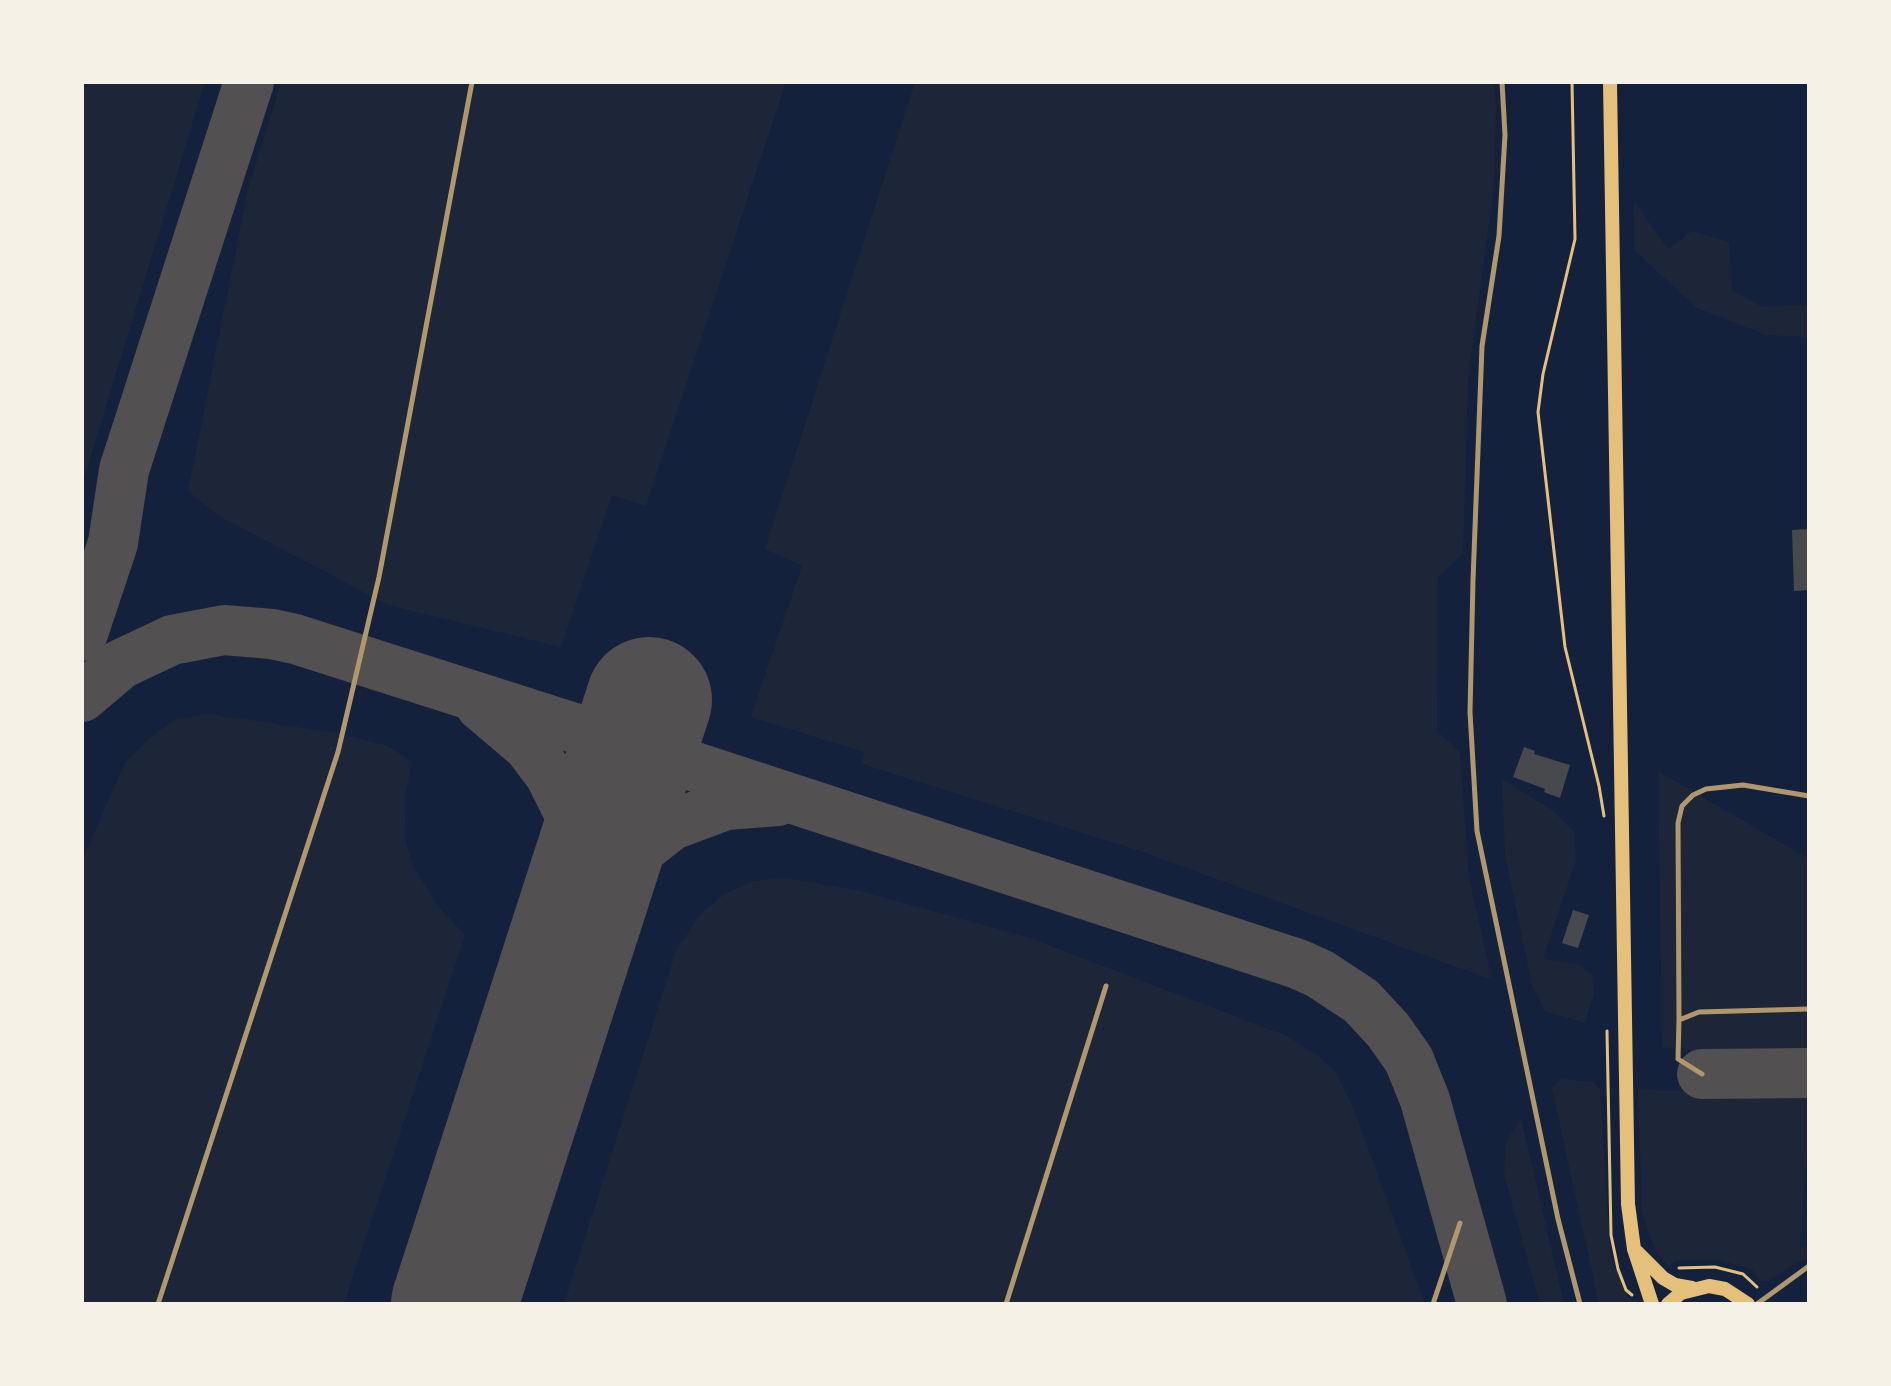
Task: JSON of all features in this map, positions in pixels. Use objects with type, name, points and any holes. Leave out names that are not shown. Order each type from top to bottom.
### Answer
[{"type":"main road","points":[[1610,82],[1628,1214],[1634,1249],[1650,1298]]},
{"type":"main road","points":[[1634,1249],[1663,1278],[1675,1285],[1725,1289],[1748,1304]]},
{"type":"main road","points":[[1668,1304],[1692,1288]]},
{"type":"lane","points":[[158,1304],[338,752],[379,577],[472,82]]},
{"type":"lane","points":[[1502,82],[1505,135],[1499,236],[1482,346],[1473,580],[1470,712],[1477,831],[1558,1219],[1580,1304]]},
{"type":"lane","points":[[1702,1074],[1678,1059],[1678,823],[1682,806],[1693,795],[1706,789],[1743,785],[1809,796]]},
{"type":"lane","points":[[1006,1304],[1106,986]]},
{"type":"lane","points":[[1679,1020],[1699,1012],[1809,1009]]},
{"type":"lane","points":[[1433,1304],[1460,1223]]},
{"type":"lane","points":[[1757,1304],[1809,1266]]},
{"type":"path","points":[[1572,82],[1575,239],[1543,374],[1538,412],[1565,647],[1599,786],[1604,826]]},
{"type":"path","points":[[1607,1022],[1611,1235],[1626,1290],[1637,1297],[1650,1298]]},
{"type":"path","points":[[1663,1278],[1674,1268],[1715,1267],[1743,1274],[1754,1282],[1766,1298]]},
{"type":"shaded area","points":[[82,82],[205,82],[82,485]]},
{"type":"shaded area","points":[[281,82],[786,82],[646,506],[612,495],[561,647],[388,605],[219,516],[188,491],[247,194]]},
{"type":"shaded area","points":[[915,82],[1494,82],[1494,185],[1468,379],[1463,554],[1438,577],[1437,731],[1460,752],[1469,878],[1492,980],[1143,852],[862,764],[864,752],[751,717],[802,566],[765,549]]},
{"type":"shaded area","points":[[1634,201],[1668,249],[1692,231],[1729,242],[1732,290],[1762,307],[1809,305],[1809,337],[1766,335],[1697,308],[1634,250]]},
{"type":"shaded area","points":[[210,714],[337,733],[388,746],[412,762],[406,793],[405,824],[412,863],[436,904],[465,935],[344,1304],[82,1304],[82,860],[125,763],[152,736],[175,719]]},
{"type":"shaded area","points":[[1658,771],[1809,859],[1809,1053],[1721,1054],[1662,1047]]},
{"type":"shaded area","points":[[1502,779],[1552,810],[1574,832],[1576,860],[1543,959],[1577,964],[1592,974],[1594,993],[1585,1023],[1545,1011],[1532,985],[1505,855]]},
{"type":"shaded area","points":[[786,878],[856,890],[1027,937],[1285,1035],[1317,1055],[1335,1071],[1354,1110],[1425,1304],[564,1304],[676,951],[702,912],[726,893],[753,881]]},
{"type":"shaded area","points":[[1560,1079],[1594,1082],[1600,1090],[1610,1251],[1627,1297],[1636,1300],[1645,1298],[1646,1304],[1599,1304],[1552,1088]]},
{"type":"shaded area","points":[[1638,1088],[1662,1091],[1809,1090],[1800,1247],[1809,1248],[1809,1258],[1797,1262],[1769,1281],[1760,1281],[1752,1269],[1717,1260],[1677,1260],[1669,1266],[1658,1255],[1642,1210]]},
{"type":"shaded area","points":[[1521,1118],[1564,1304],[1540,1304],[1504,1175],[1506,1142]]},
{"type":"building","points":[[1809,529],[1809,590],[1794,591],[1792,530]]},
{"type":"building","points":[[1524,747],[1535,751],[1534,754],[1570,765],[1560,798],[1513,777]]},
{"type":"building","points":[[1573,910],[1589,915],[1578,948],[1562,943]]},
{"type":"taxiway","points":[[82,636],[113,543],[124,470],[249,82]]},
{"type":"taxiway","points":[[82,697],[121,664],[172,640],[224,630],[295,639],[1298,964],[1320,974],[1361,1001],[1388,1030],[1409,1060],[1425,1100],[1482,1304]]},
{"type":"taxiway","points":[[481,706],[528,746],[550,775],[568,811],[580,859],[577,925]]},
{"type":"taxiway","points":[[577,925],[622,864],[672,825],[726,805],[778,801]]},
{"type":"taxiway","points":[[1702,1074],[1809,1073]]},
{"type":"runway","points":[[454,1304],[649,700]]}]
